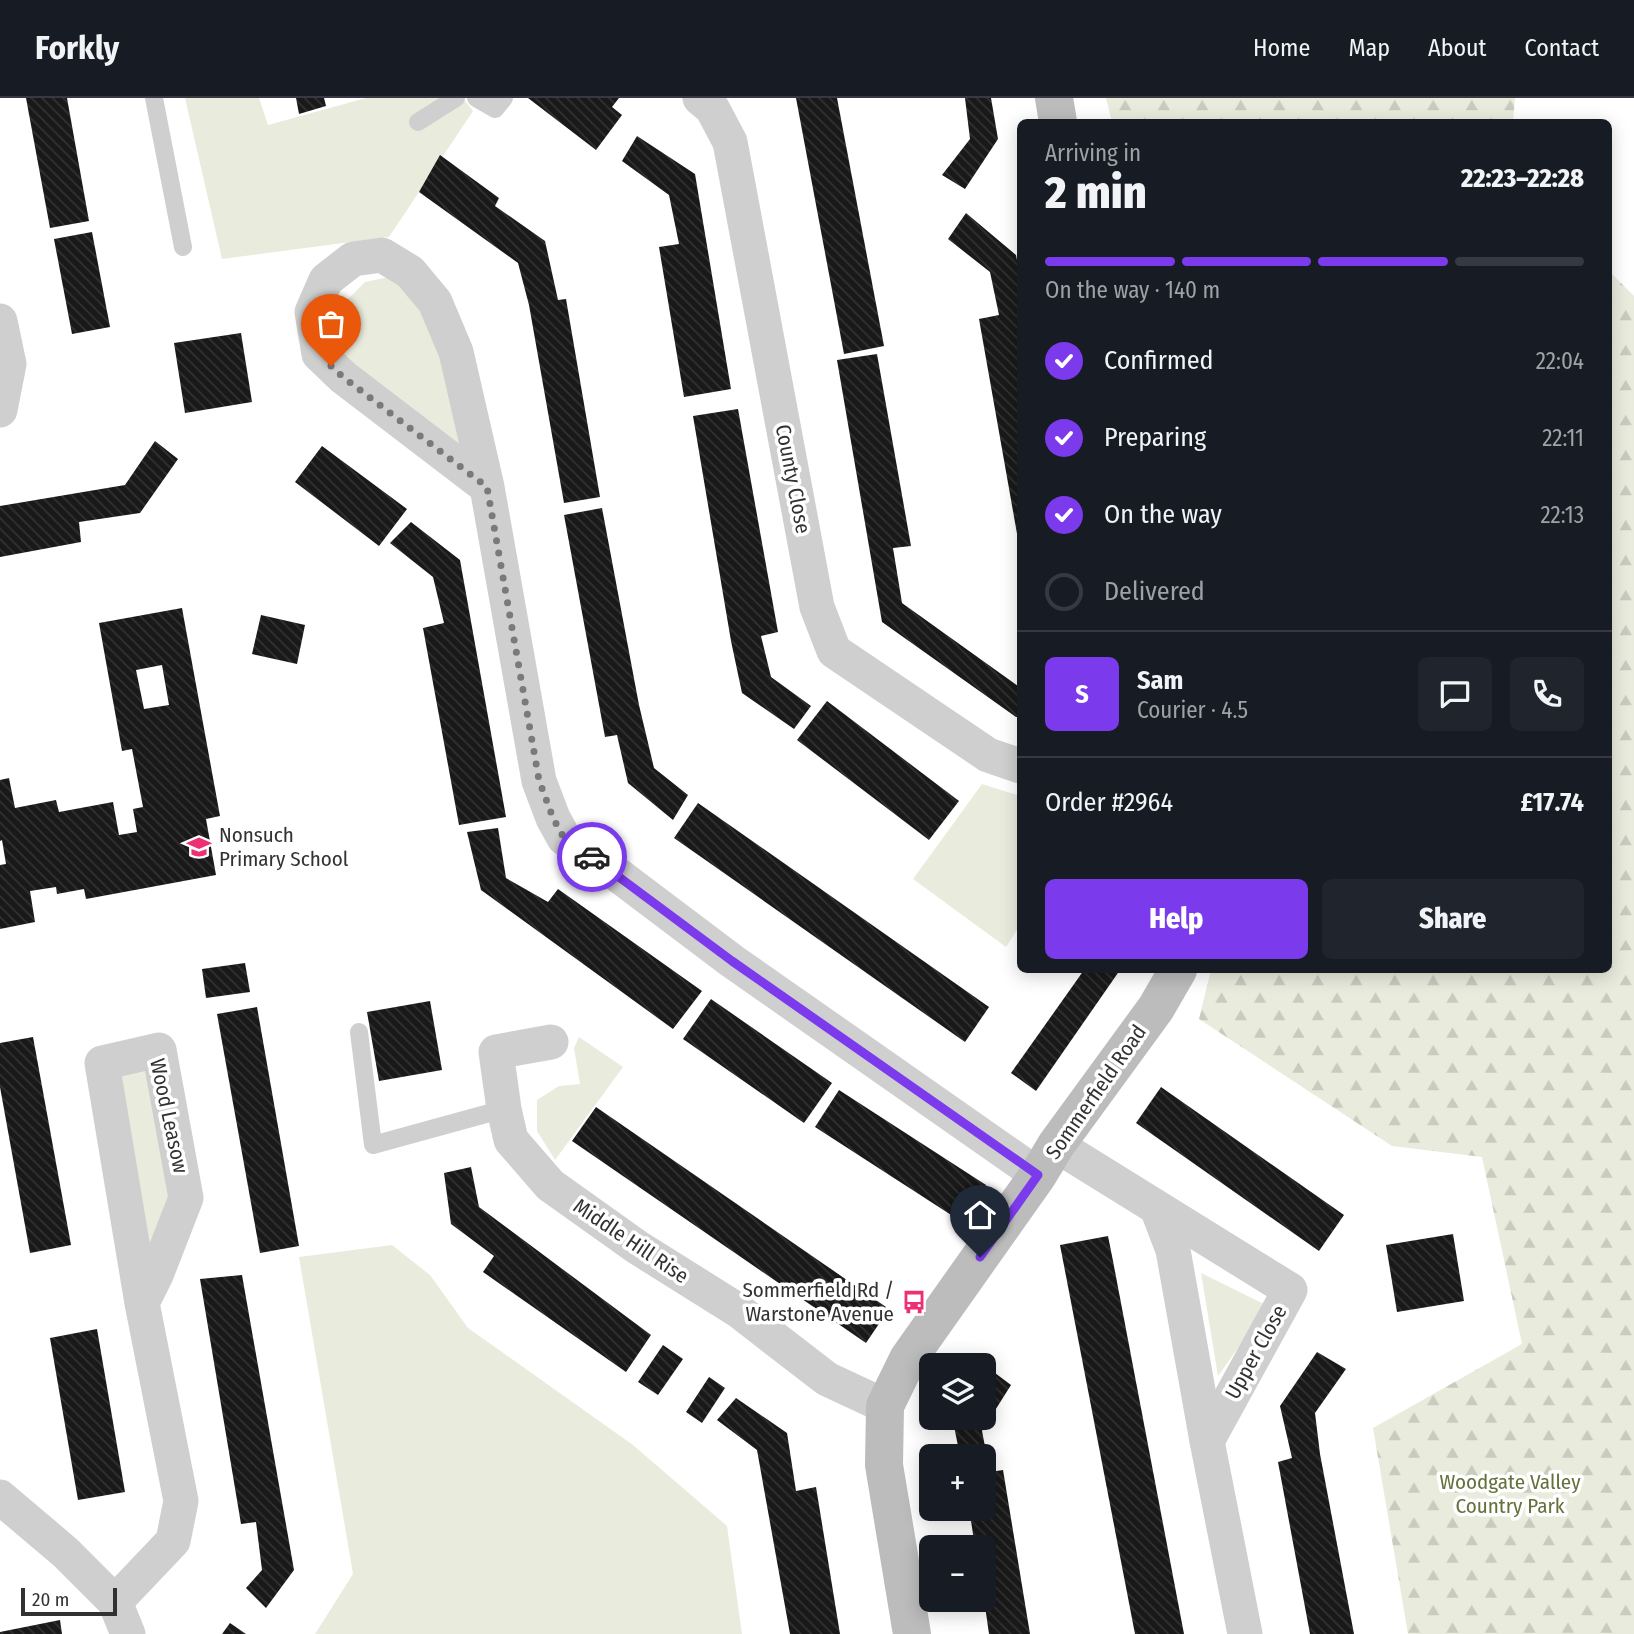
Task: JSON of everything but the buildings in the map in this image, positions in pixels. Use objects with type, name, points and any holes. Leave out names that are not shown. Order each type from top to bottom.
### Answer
[{"type":"street","name":"County Close","points":[[700,98],[712,108],[730,142],[817,607],[834,651],[988,755],[1017,765]]},
{"type":"street","points":[[1054,98],[1058,119]]},
{"type":"street","name":"Upper Close","points":[[487,487],[343,377],[319,354],[312,312],[326,280],[353,259],[382,256],[410,272],[435,302],[456,352],[487,487],[539,780],[553,818],[564,838],[606,866],[732,961],[1047,1160],[1157,1208],[1290,1290],[1207,1441]]},
{"type":"street","points":[[0,321],[9,364],[0,410]]},
{"type":"street","name":"Sommerfield Road","points":[[912,1634],[884,1465],[884,1406],[908,1359],[1156,1008],[1176,973]]},
{"type":"street","name":"Middle Hill Rise","points":[[551,1042],[496,1052],[511,1140],[550,1185],[637,1247],[739,1311],[827,1379],[884,1406]]},
{"type":"street","name":"Wood Leasow","points":[[115,1602],[173,1541],[181,1501],[142,1303],[102,1063],[159,1050],[186,1198],[142,1303]]},
{"type":"street","name":"Upper Close","points":[[1157,1208],[1173,1250],[1245,1634]]},
{"type":"street","points":[[0,1497],[66,1553],[115,1602],[128,1634]]},
{"type":"lane","points":[[154,98],[183,247]]},
{"type":"lane","points":[[418,122],[456,98]]},
{"type":"lane","points":[[476,98],[495,109],[503,98]]},
{"type":"lane","points":[[359,1032],[373,1146],[504,1110]]},
{"type":"green space","points":[[185,98],[259,98],[268,125],[366,98],[463,98],[473,111],[389,237],[222,259]]},
{"type":"green space","points":[[1106,98],[1515,98],[1513,119],[1111,119]]},
{"type":"green space","name":"Woodgate Valley Country Park","points":[[1612,274],[1634,296],[1634,1634],[1408,1634],[1373,1428],[1522,1344],[1482,1157],[1392,1146],[1199,1019],[1210,973],[1612,973]]},
{"type":"green space","points":[[389,277],[431,304],[462,455],[337,352],[332,327],[342,305],[365,282]]},
{"type":"green space","points":[[982,784],[1017,795],[1017,930],[1006,947],[913,879]]},
{"type":"green space","points":[[579,1037],[623,1067],[555,1160],[537,1131],[537,1100],[559,1086],[580,1084],[574,1048]]},
{"type":"green space","points":[[154,1059],[175,1200],[145,1267],[108,1069]]},
{"type":"green space","points":[[392,1245],[430,1275],[468,1328],[633,1445],[727,1526],[742,1634],[315,1634],[353,1574],[299,1257]]},
{"type":"green space","points":[[1201,1273],[1268,1306],[1218,1376]]},
{"type":"way so far","points":[[331,366],[487,487],[539,780],[553,818],[564,838],[592,857]]},
{"type":"place","name":"Nonsuch Primary School","points":[[199,847]]},
{"type":"place","name":"Sommerfield Rd / Warstone Avenue","points":[[914,1302]]},
{"type":"route","points":[[592,857],[732,961],[1038,1175],[980,1257]]}]
